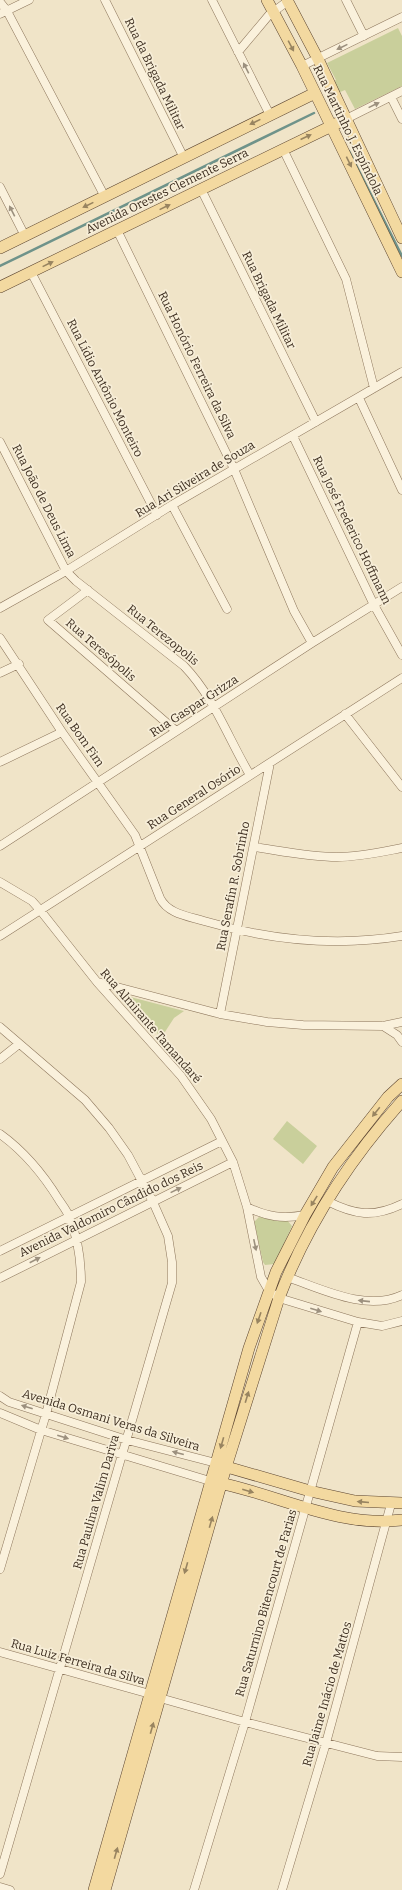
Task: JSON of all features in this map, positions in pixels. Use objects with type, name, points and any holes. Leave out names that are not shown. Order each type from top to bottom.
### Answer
[{"type":"main road","name":"Rua Martinho J. Espíndola","points":[[267,0],[302,66],[402,272]]},
{"type":"main road","name":"Rua Martinho J. Espíndola","points":[[288,1],[318,58],[402,238]]},
{"type":"main road","name":"Avenida Orestes Clemente Serra","points":[[0,248],[315,94]]},
{"type":"main road","name":"Avenida Orestes Clemente Serra","points":[[0,287],[346,118]]},
{"type":"main road","points":[[94,1890],[222,1483],[221,1465],[249,1348],[269,1291],[284,1254],[333,1167],[388,1097],[402,1084]]},
{"type":"main road","points":[[105,1890],[210,1481],[221,1465],[287,1277],[327,1201],[357,1156],[402,1101]]},
{"type":"main road","points":[[221,1465],[310,1491],[355,1501],[397,1504]]},
{"type":"main road","points":[[210,1481],[222,1483],[349,1520],[387,1522],[402,1520]]},
{"type":"street","points":[[4,13],[29,0]]},
{"type":"street","name":"Rua da Brigada Militar","points":[[105,0],[184,158]]},
{"type":"street","points":[[212,0],[270,115]]},
{"type":"street","points":[[346,0],[364,36]]},
{"type":"street","points":[[238,52],[273,11],[288,1]]},
{"type":"street","points":[[0,2],[4,13],[105,197]]},
{"type":"street","points":[[302,66],[402,17]]},
{"type":"street","points":[[346,118],[402,91]]},
{"type":"street","points":[[390,97],[402,119]]},
{"type":"street","points":[[283,148],[346,279],[374,388]]},
{"type":"street","points":[[0,187],[25,236]]},
{"type":"street","name":"Rua Brigada Militar","points":[[201,189],[316,422]]},
{"type":"street","name":"Rua Honório Ferreira da Silva","points":[[117,230],[234,469],[294,611],[312,643]]},
{"type":"street","name":"Rua Lídio Antônio Monteiro","points":[[31,272],[157,515]]},
{"type":"street","name":"Rua Ari Silveira de Souza","points":[[0,608],[66,571],[172,505],[402,372]]},
{"type":"street","points":[[358,398],[402,490]]},
{"type":"street","name":"Rua José Frederico Hoffmann","points":[[293,436],[374,605],[402,655]]},
{"type":"street","name":"Rua João de Deus Lima","points":[[0,442],[66,571]]},
{"type":"street","points":[[172,505],[227,609]]},
{"type":"street","name":"Rua Terezopolis","points":[[66,571],[184,666],[194,677],[214,707],[250,775]]},
{"type":"street","name":"Rua Gaspar Grizza","points":[[0,846],[312,643],[402,587]]},
{"type":"street","name":"Rua Teresópolis","points":[[88,590],[48,620],[176,731]]},
{"type":"street","name":"Rua Bom Fim","points":[[0,638],[19,664],[62,732],[135,836],[162,904],[173,912],[237,931],[270,937],[310,941],[352,941],[402,936]]},
{"type":"street","points":[[0,673],[19,664]]},
{"type":"street","name":"Rua General Osório","points":[[0,936],[402,678]]},
{"type":"street","points":[[345,714],[402,787]]},
{"type":"street","points":[[0,762],[62,732]]},
{"type":"street","name":"Rua Serafin R. Sobrinho","points":[[220,1014],[270,763]]},
{"type":"street","points":[[254,847],[306,855],[338,857],[372,854],[402,848]]},
{"type":"street","name":"Rua Almirante Tamandaré","points":[[0,882],[32,900],[97,982],[181,1076],[211,1119],[233,1162],[247,1207],[261,1277],[269,1291],[279,1298],[358,1322],[382,1326],[402,1321]]},
{"type":"street","points":[[97,982],[220,1014],[303,1025],[384,1026],[402,1022]]},
{"type":"street","points":[[384,1026],[397,1035],[402,1042]]},
{"type":"street","name":"Rua Paulina Valim Dariva","points":[[0,1027],[86,1100],[109,1128],[128,1155],[153,1202],[168,1236],[172,1262],[172,1283],[0,1874]]},
{"type":"street","points":[[0,1059],[19,1044]]},
{"type":"street","points":[[0,1134],[15,1144],[38,1169],[70,1218],[81,1265],[81,1282],[46,1414],[0,1568]]},
{"type":"street","name":"Avenida Valdomiro Cândido dos Reis","points":[[0,1251],[70,1218],[222,1141]]},
{"type":"street","name":"Avenida Valdomiro Cândido dos Reis","points":[[0,1278],[233,1162]]},
{"type":"street","points":[[327,1201],[343,1209],[371,1214],[390,1210],[402,1204]]},
{"type":"street","points":[[247,1207],[261,1214],[277,1217],[289,1218],[305,1215]]},
{"type":"street","points":[[287,1277],[358,1301],[378,1302],[402,1295]]},
{"type":"street","name":"Rua Saturnino Bitencourt de Farias","points":[[194,1890],[244,1722],[358,1322]]},
{"type":"street","name":"Avenida Osmani Veras da Silveira","points":[[0,1396],[9,1402],[127,1440],[221,1465]]},
{"type":"street","points":[[0,1413],[41,1430],[210,1481]]},
{"type":"street","name":"Rua Jaime Inácio de Mattos","points":[[282,1890],[326,1743],[387,1522],[397,1504]]},
{"type":"street","name":"Rua Luiz Ferreira da Silva","points":[[0,1652],[244,1722],[377,1756],[402,1757]]},
{"type":"street","points":[[0,1887],[10,1890]]},
{"type":"green space","points":[[398,28],[402,36],[402,86],[355,109],[345,90],[338,93],[332,82],[336,80],[327,63]]},
{"type":"green space","points":[[123,995],[184,1011],[174,1018],[163,1035],[158,1034],[123,999]]},
{"type":"green space","points":[[287,1121],[317,1146],[303,1164],[273,1139]]},
{"type":"green space","points":[[259,1217],[287,1220],[292,1226],[275,1264],[265,1265],[263,1262],[254,1222]]},
{"type":"waterway","points":[[0,266],[314,113]]},
{"type":"waterway","points":[[349,151],[402,256]]}]
